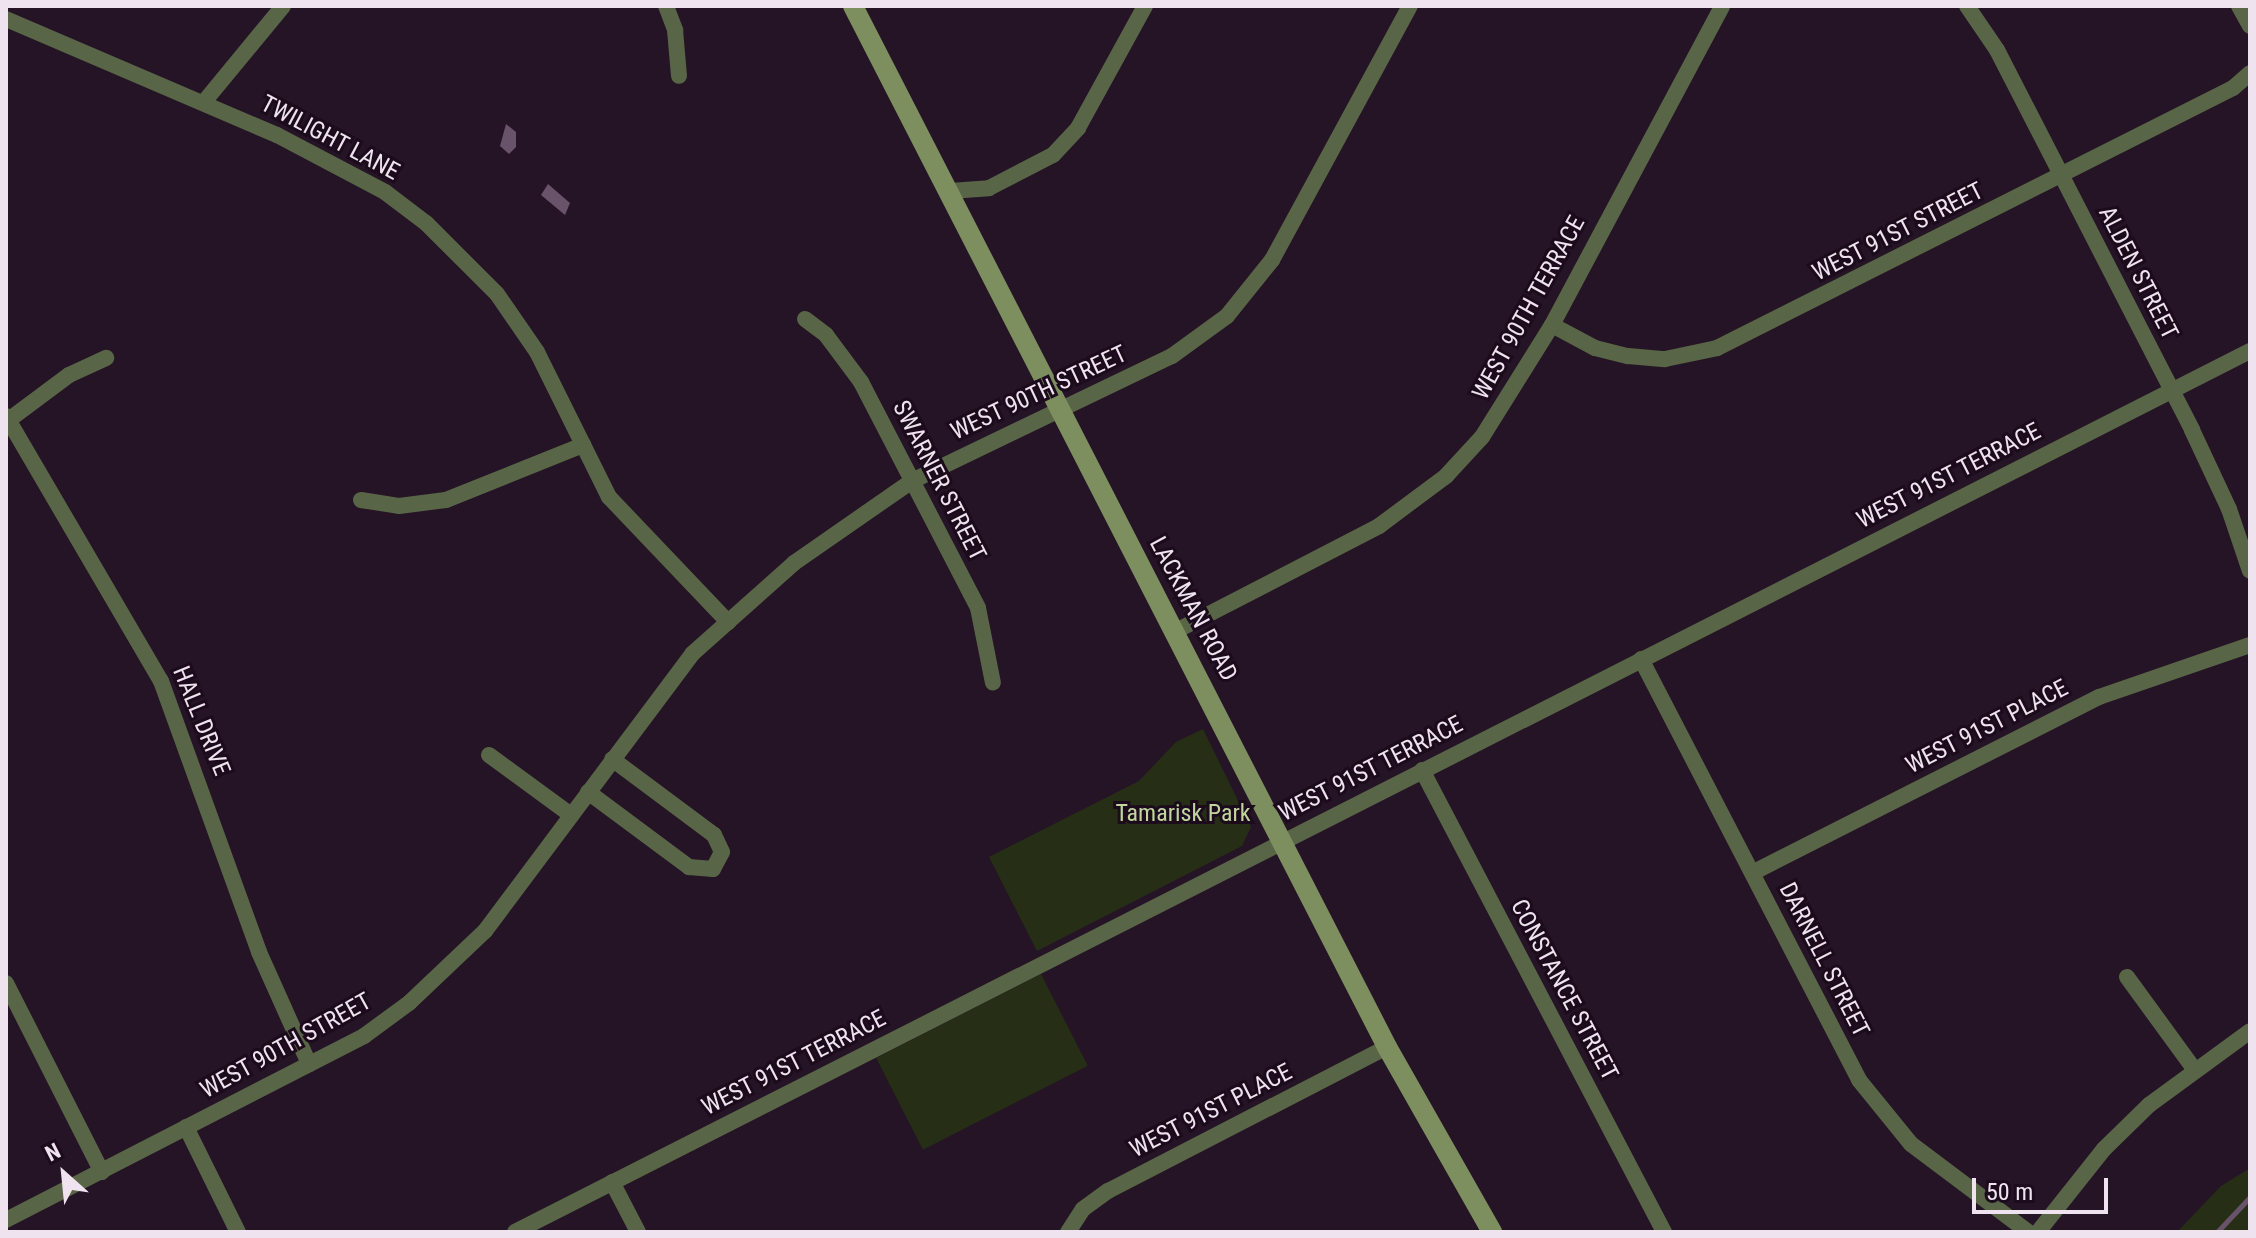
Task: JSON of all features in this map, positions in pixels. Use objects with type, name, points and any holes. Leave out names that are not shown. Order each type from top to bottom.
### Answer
[{"type":"main road","name":"LACKMAN ROAD","points":[[853,6],[1387,1047],[1492,1232]]},
{"type":"street","points":[[204,102],[283,6]]},
{"type":"street","points":[[666,6],[675,30],[679,76]]},
{"type":"street","points":[[950,191],[989,188],[1053,155],[1078,128],[1145,6]]},
{"type":"street","name":"WEST 90TH STREET","points":[[6,1220],[364,1036],[447,971],[485,931],[692,654],[794,563],[912,481],[1196,342],[1255,284],[1410,6]]},
{"type":"street","name":"WEST 90TH TERRACE","points":[[1176,631],[1415,502],[1482,437],[1552,325],[1722,6]]},
{"type":"street","name":"ALDEN STREET","points":[[1967,6],[1997,50],[2172,392],[2229,509],[2250,571]]},
{"type":"street","points":[[2239,6],[2250,26]]},
{"type":"street","name":"TWILIGHT LANE","points":[[6,19],[204,102],[345,169],[426,223],[505,306],[537,352],[609,497],[728,622]]},
{"type":"street","name":"WEST 91ST STREET","points":[[1552,325],[1595,348],[1628,356],[1665,359],[1709,351],[2233,88],[2250,73]]},
{"type":"street","name":"SWARNER STREET","points":[[805,319],[848,361],[978,608],[993,683]]},
{"type":"street","name":"WEST 91ST TERRACE","points":[[515,1232],[2250,351]]},
{"type":"street","points":[[7,419],[69,375],[106,358]]},
{"type":"street","name":"HALL DRIVE","points":[[7,419],[161,681],[259,952],[309,1064]]},
{"type":"street","points":[[361,500],[399,506],[446,500],[583,445]]},
{"type":"street","name":"WEST 91ST PLACE","points":[[1754,872],[2099,697],[2250,645]]},
{"type":"street","name":"DARNELL STREET","points":[[1641,659],[1754,872],[1840,1046],[1882,1111],[1939,1169],[2028,1232]]},
{"type":"street","points":[[489,755],[571,815]]},
{"type":"street","points":[[588,792],[689,867],[713,869],[722,852],[714,835],[612,759]]},
{"type":"street","name":"CONSTANCE STREET","points":[[1422,770],[1664,1232]]},
{"type":"street","points":[[2127,977],[2194,1069]]},
{"type":"street","points":[[6,983],[102,1172]]},
{"type":"street","points":[[2038,1232],[2104,1149],[2194,1069],[2250,1031]]},
{"type":"street","name":"WEST 91ST PLACE","points":[[1068,1232],[1083,1209],[1108,1191],[1387,1047]]},
{"type":"street","points":[[186,1127],[238,1232]]},
{"type":"street","points":[[612,1182],[638,1232]]},
{"type":"green space","name":"Tamarisk Park","points":[[1203,729],[1251,827],[1242,846],[1037,951],[989,857],[1139,781],[1176,742]]},
{"type":"green space","points":[[1041,974],[1088,1066],[923,1150],[876,1058]]},
{"type":"green space","points":[[2250,1168],[2250,1232],[2177,1232],[2221,1186]]},
{"type":"shaded area","points":[[506,124],[516,132],[516,147],[509,154],[500,146]]},
{"type":"shaded area","points":[[548,184],[570,203],[565,215],[541,195]]},
{"type":"waterway","points":[[2217,1232],[2250,1197]]}]
